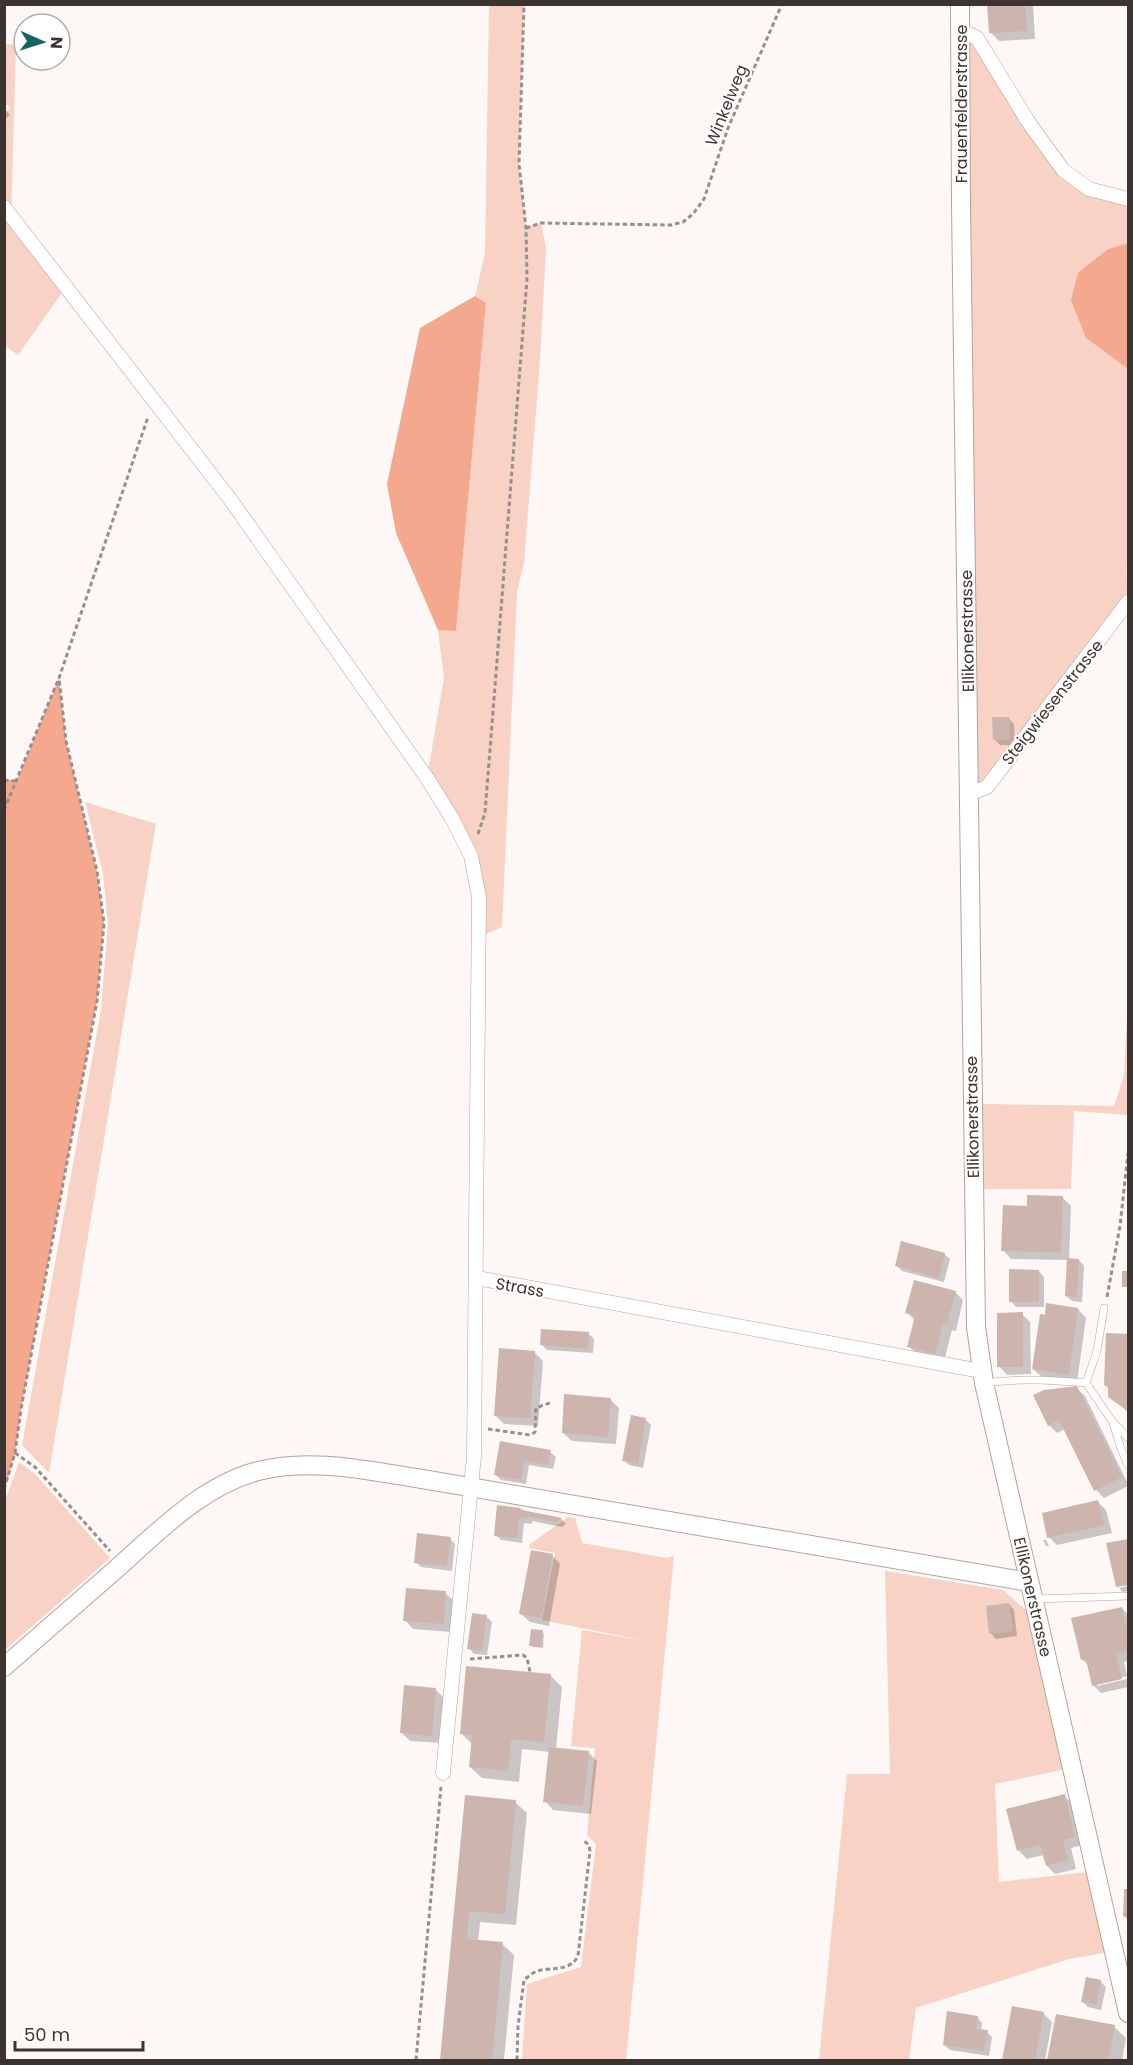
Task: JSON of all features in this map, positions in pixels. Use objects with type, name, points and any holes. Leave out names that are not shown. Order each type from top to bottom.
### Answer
[{"type":"street","name":"Frauenfelderstrasse","points":[[960,4],[961,204]]},
{"type":"street","points":[[961,34],[969,34],[977,38],[1029,123],[1063,170],[1089,189],[1128,199]]},
{"type":"street","name":"Ellikonerstrasse","points":[[961,204],[976,1327],[983,1377],[1031,1590],[1124,1972],[1128,2013]]},
{"type":"street","points":[[4,207],[230,499],[427,778],[453,820],[471,856],[479,897],[477,1278]]},
{"type":"street","name":"Steigwiesenstrasse","points":[[969,794],[987,787],[1128,602]]},
{"type":"street","name":"Strass","points":[[443,1773],[474,1456],[477,1278],[983,1377]]},
{"type":"street","points":[[4,1667],[175,1516],[213,1490],[259,1471],[320,1464],[470,1487],[1031,1590]]},
{"type":"lane","points":[[1086,1383],[1097,1351],[1104,1308]]},
{"type":"lane","points":[[983,1377],[1086,1383]]},
{"type":"lane","points":[[1086,1383],[1112,1421],[1128,1438]]},
{"type":"lane","points":[[1112,1421],[1120,1449],[1128,1464]]},
{"type":"lane","points":[[1031,1590],[1128,1596]]},
{"type":"path","points":[[471,856],[485,813],[527,279],[526,228],[519,165],[524,4]]},
{"type":"path","name":"Winkelweg","points":[[526,228],[541,223],[671,225],[684,222],[704,199],[728,128],[782,4]]},
{"type":"path","points":[[4,810],[59,678],[148,417],[160,407]]},
{"type":"path","points":[[4,1489],[15,1454],[21,1409],[97,1001],[104,923],[97,871],[66,741],[59,678]]},
{"type":"path","points":[[4,780],[16,781]]},
{"type":"path","points":[[1104,1308],[1120,1226],[1128,1153]]},
{"type":"path","points":[[475,1427],[530,1435],[535,1432],[536,1408],[552,1402]]},
{"type":"path","points":[[15,1454],[35,1467],[121,1564]]},
{"type":"path","points":[[453,1660],[523,1655],[527,1658],[530,1672]]},
{"type":"path","points":[[416,2061],[443,1773]]},
{"type":"path","points":[[517,2061],[518,2026],[524,1980],[534,1972],[567,1967],[574,1963],[578,1956],[590,1851],[589,1845],[584,1841]]},
{"type":"shaded area","points":[[489,5],[524,5],[519,165],[526,227],[541,223],[546,248],[540,360],[524,563],[517,592],[502,927],[479,937],[471,856],[427,778],[444,678],[438,630],[456,631],[486,303],[475,296],[485,253]]},
{"type":"shaded area","points":[[969,34],[1063,170],[1128,199],[1128,243],[1108,249],[1086,338],[1128,369],[1128,602],[987,787],[969,794]]},
{"type":"shaded area","points":[[5,44],[12,45],[12,72],[15,72],[11,221],[64,290],[18,355],[5,346],[4,114],[10,108],[5,102]]},
{"type":"shaded area","points":[[1128,243],[1128,369],[1086,338],[1071,300],[1078,273],[1108,249]]},
{"type":"shaded area","points":[[475,296],[486,303],[456,631],[438,630],[396,533],[387,484],[420,328]]},
{"type":"shaded area","points":[[59,678],[66,741],[97,871],[104,923],[97,1001],[21,1409],[15,1453],[5,1489],[5,780],[17,780]]},
{"type":"shaded area","points":[[85,802],[156,824],[49,1473],[22,1445],[101,1010],[108,924],[103,873]]},
{"type":"shaded area","points":[[1128,994],[1128,1115],[1074,1111],[1071,1189],[984,1189],[983,1104],[1114,1106],[1124,1075]]},
{"type":"shaded area","points":[[19,1462],[35,1474],[110,1558],[5,1650],[5,1501]]},
{"type":"shaded area","points":[[568,1517],[575,1518],[582,1543],[667,1558],[674,1556],[626,2060],[522,2060],[527,1984],[581,1967],[596,1844],[587,1835],[595,1748],[571,1746],[582,1630],[646,1641],[542,1620],[555,1553],[529,1548],[530,1544]]},
{"type":"shaded area","points":[[885,1571],[1003,1590],[1030,1614],[1066,1769],[995,1784],[999,1882],[1088,1872],[1109,1952],[1069,1959],[916,2008],[909,2059],[915,2060],[819,2060],[847,1774],[890,1774]]},
{"type":"building","points":[[987,4],[1025,4],[1027,31],[989,33]]},
{"type":"building","points":[[992,717],[1009,717],[1010,740],[993,740]]},
{"type":"building","points":[[1027,1195],[1063,1196],[1061,1252],[1001,1251],[1003,1205],[1027,1206]]},
{"type":"building","points":[[901,1241],[945,1253],[939,1278],[895,1266]]},
{"type":"building","points":[[1067,1258],[1079,1259],[1077,1297],[1065,1296]]},
{"type":"building","points":[[1009,1269],[1039,1270],[1039,1302],[1009,1302]]},
{"type":"building","points":[[1122,1271],[1128,1271],[1128,1287],[1122,1287]]},
{"type":"building","points":[[914,1280],[956,1291],[947,1324],[943,1323],[935,1354],[907,1347],[915,1316],[905,1313]]},
{"type":"building","points":[[1046,1303],[1078,1308],[1069,1375],[1032,1369],[1040,1314],[1045,1315]]},
{"type":"building","points":[[1023,1312],[1023,1367],[997,1367],[997,1313]]},
{"type":"building","points":[[541,1329],[589,1332],[588,1349],[540,1345]]},
{"type":"building","points":[[1106,1333],[1128,1334],[1128,1411],[1108,1397],[1108,1386],[1104,1385]]},
{"type":"building","points":[[499,1348],[535,1351],[530,1418],[494,1416]]},
{"type":"building","points":[[1077,1386],[1122,1477],[1094,1491],[1059,1420],[1048,1426],[1033,1395],[1044,1390]]},
{"type":"building","points":[[564,1394],[611,1398],[608,1437],[562,1433]]},
{"type":"building","points":[[631,1415],[646,1418],[638,1464],[622,1461]]},
{"type":"building","points":[[500,1441],[551,1450],[548,1465],[524,1460],[521,1480],[494,1475]]},
{"type":"building","points":[[1098,1500],[1104,1525],[1047,1538],[1042,1513]]},
{"type":"building","points":[[497,1505],[562,1518],[556,1522],[527,1516],[527,1519],[519,1518],[517,1538],[494,1536]]},
{"type":"building","points":[[417,1533],[451,1537],[447,1566],[414,1563]]},
{"type":"building","points":[[1128,1539],[1128,1585],[1116,1587],[1106,1543]]},
{"type":"building","points":[[531,1550],[553,1554],[541,1618],[519,1614]]},
{"type":"building","points":[[406,1588],[446,1591],[444,1624],[403,1621]]},
{"type":"building","points":[[1009,1603],[1013,1631],[989,1634],[986,1606]]},
{"type":"building","points":[[1122,1607],[1128,1634],[1128,1651],[1116,1654],[1122,1679],[1092,1686],[1086,1659],[1081,1660],[1071,1618]]},
{"type":"building","points":[[472,1613],[487,1615],[482,1651],[467,1649]]},
{"type":"building","points":[[531,1629],[543,1630],[541,1647],[529,1646]]},
{"type":"building","points":[[466,1666],[551,1674],[544,1742],[511,1739],[508,1771],[469,1767],[472,1735],[460,1734]]},
{"type":"building","points":[[404,1685],[436,1688],[432,1736],[400,1733]]},
{"type":"building","points":[[549,1747],[589,1751],[583,1806],[543,1802]]},
{"type":"building","points":[[1065,1794],[1075,1837],[1063,1840],[1068,1860],[1046,1866],[1040,1845],[1017,1851],[1006,1809]]},
{"type":"building","points":[[465,1795],[516,1800],[505,1914],[469,1911],[467,1939],[503,1942],[492,2060],[440,2060]]},
{"type":"building","points":[[1124,1889],[1128,1889],[1128,1917],[1123,1916]]},
{"type":"building","points":[[1086,1977],[1101,1980],[1096,2005],[1081,2002]]},
{"type":"building","points":[[1012,2006],[1044,2012],[1035,2060],[1002,2060]]},
{"type":"building","points":[[947,2011],[978,2016],[976,2029],[988,2030],[984,2051],[943,2045]]},
{"type":"building","points":[[1056,2014],[1115,2025],[1108,2060],[1047,2060]]}]
